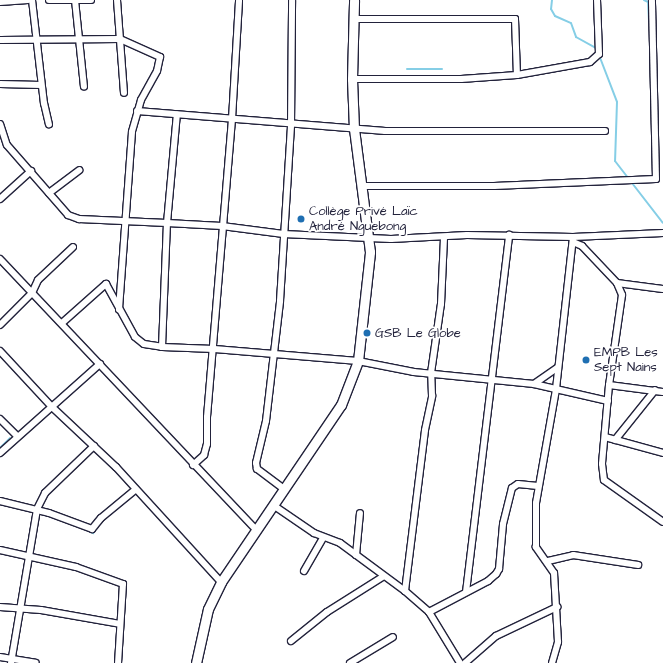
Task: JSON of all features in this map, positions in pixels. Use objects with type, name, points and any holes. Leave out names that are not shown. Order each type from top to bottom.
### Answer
[{"type":"main road","points":[[196,663],[208,609],[221,582],[255,529],[341,405],[358,361],[368,273],[368,238],[354,129],[352,79],[354,0]]},
{"type":"street","points":[[0,2],[28,0]]},
{"type":"street","points":[[32,0],[42,85],[49,124]]},
{"type":"street","points":[[49,0],[91,0]]},
{"type":"street","points":[[75,0],[84,87]]},
{"type":"street","points":[[117,0],[124,93]]},
{"type":"street","points":[[194,465],[204,455],[207,444],[207,417],[214,349],[222,226],[232,119],[239,0]]},
{"type":"street","points":[[284,489],[256,467],[266,421],[274,354],[291,125],[292,0]]},
{"type":"street","points":[[352,79],[417,80],[517,75],[590,62],[597,57],[597,0]]},
{"type":"street","points":[[362,186],[494,186],[656,179],[652,0]]},
{"type":"street","points":[[354,18],[515,19],[517,75]]},
{"type":"street","points":[[0,40],[37,41],[120,39],[160,57],[157,71],[137,111],[132,140],[119,310]]},
{"type":"street","points":[[0,84],[42,85]]},
{"type":"street","points":[[137,111],[291,125],[449,133],[605,130]]},
{"type":"street","points":[[162,347],[167,224],[177,114]]},
{"type":"street","points":[[0,124],[8,145],[68,215],[73,217],[167,224],[222,226],[282,234],[368,238],[444,238],[509,235],[573,239],[663,233]]},
{"type":"street","points":[[49,193],[79,170]]},
{"type":"street","points":[[0,199],[31,171]]},
{"type":"street","points":[[466,592],[493,380],[509,235]]},
{"type":"street","points":[[405,591],[425,430],[432,396],[431,373],[441,304],[444,238]]},
{"type":"street","points":[[573,239],[582,246],[617,283],[622,295],[609,385],[605,437],[604,480],[663,522]]},
{"type":"street","points":[[552,663],[558,642],[554,573],[548,561],[536,547],[535,539],[538,486],[556,389],[573,239]]},
{"type":"street","points":[[0,325],[32,293],[38,280],[72,247]]},
{"type":"street","points":[[0,259],[255,529]]},
{"type":"street","points":[[617,283],[663,289]]},
{"type":"street","points":[[62,324],[104,284],[107,285],[119,310],[139,341],[162,347],[214,349],[358,361],[431,373],[534,384],[608,401]]},
{"type":"street","points":[[0,351],[52,407],[94,446],[136,489],[221,582]]},
{"type":"street","points":[[0,453],[17,436],[100,364]]},
{"type":"street","points":[[534,384],[558,367]]},
{"type":"street","points":[[609,385],[663,392]]},
{"type":"street","points":[[616,440],[655,390]]},
{"type":"street","points":[[0,419],[17,436]]},
{"type":"street","points":[[605,437],[663,453]]},
{"type":"street","points":[[12,661],[28,557],[37,510],[45,493],[94,446]]},
{"type":"street","points":[[429,612],[488,581],[499,569],[503,524],[512,488],[518,484],[538,486]]},
{"type":"street","points":[[0,501],[37,510],[92,529],[136,489]]},
{"type":"street","points":[[273,505],[323,538],[340,543],[405,591],[429,612],[460,663]]},
{"type":"street","points":[[356,555],[360,513]]},
{"type":"street","points":[[304,571],[323,538]]},
{"type":"street","points":[[0,550],[76,567],[123,584],[118,663]]},
{"type":"street","points":[[548,561],[573,555],[638,566]]},
{"type":"street","points":[[291,641],[327,612],[384,576]]},
{"type":"street","points":[[0,606],[20,610],[41,610],[120,624]]},
{"type":"street","points":[[465,663],[496,636],[557,607]]},
{"type":"street","points":[[350,663],[393,637]]},
{"type":"street","points":[[0,657],[12,661],[36,663]]},
{"type":"waterway","points":[[552,0],[551,9],[555,16],[571,23],[576,37],[596,48]]},
{"type":"waterway","points":[[644,0],[648,2],[649,22]]},
{"type":"waterway","points":[[599,55],[617,102],[615,161],[663,223]]},
{"type":"waterway","points":[[407,69],[442,69]]},
{"type":"waterway","points":[[0,448],[10,438]]},
{"type":"waterway","points":[[87,530],[93,533]]},
{"type":"place","name":"Collège Privé Laïc André Nguebong","points":[[301,219]]},
{"type":"place","name":"GSB Le Globe","points":[[367,333]]},
{"type":"place","name":"EMPB Les Sept Nains","points":[[586,360]]}]
